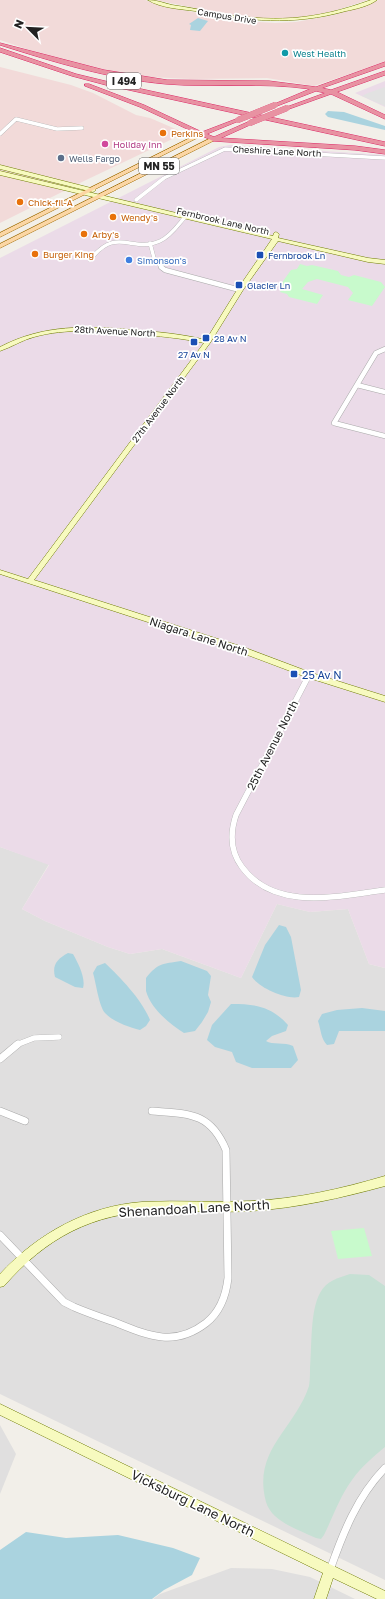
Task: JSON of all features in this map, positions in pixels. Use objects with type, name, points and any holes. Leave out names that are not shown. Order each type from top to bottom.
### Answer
[{"type":"highway","points":[[0,44],[86,69],[116,76],[151,80],[262,79],[331,92],[385,117]]},
{"type":"highway","name":"I 494","points":[[0,44],[69,67],[130,83],[385,137]]},
{"type":"highway","name":"I 494","points":[[0,50],[74,75],[108,84],[385,144]]},
{"type":"highway","points":[[21,58],[30,64],[142,106],[213,139],[254,142],[267,145],[347,150],[355,148],[385,152]]},
{"type":"highway","name":"MN 55","points":[[202,134],[315,89],[385,64]]},
{"type":"highway","name":"MN 55","points":[[213,139],[287,108],[385,73]]},
{"type":"main road","name":"MN 55","points":[[0,235],[202,134]]},
{"type":"main road","name":"MN 55","points":[[0,246],[213,139]]},
{"type":"street","name":"Campus Drive","points":[[150,0],[166,5],[243,20],[280,22],[316,18],[350,9],[375,0]]},
{"type":"street","points":[[0,134],[16,119],[64,129],[74,130],[82,128]]},
{"type":"street","name":"Cheshire Lane North","points":[[136,200],[164,178],[225,149],[385,158]]},
{"type":"street","name":"Fernbrook Lane North","points":[[0,168],[136,200],[368,260],[385,262]]},
{"type":"street","name":"Fernbrook Lane North","points":[[0,173],[185,217],[275,236]]},
{"type":"street","points":[[90,260],[102,246],[114,242],[128,241],[150,243],[165,238],[185,217]]},
{"type":"street","name":"27th Avenue North","points":[[30,581],[208,342],[240,290],[275,241],[275,236]]},
{"type":"street","points":[[150,243],[155,262],[165,270],[240,290]]},
{"type":"street","name":"28th Avenue North","points":[[0,349],[27,337],[70,329],[100,329],[172,335],[208,342]]},
{"type":"street","points":[[385,349],[376,353],[334,422],[385,436]]},
{"type":"street","points":[[357,385],[385,392]]},
{"type":"street","name":"Niagara Lane North","points":[[0,572],[240,649],[385,699]]},
{"type":"street","name":"25th Avenue North","points":[[309,674],[236,815],[232,825],[231,835],[235,856],[240,867],[248,876],[273,892],[287,896],[303,899],[385,890]]},
{"type":"street","points":[[0,1059],[17,1043],[37,1037],[59,1037]]},
{"type":"street","points":[[0,1111],[25,1121]]},
{"type":"street","points":[[0,1235],[64,1302],[74,1307],[143,1334],[157,1337],[171,1338],[186,1335],[211,1319],[220,1307],[226,1294],[228,1278],[226,1150],[217,1130],[198,1117],[187,1114],[152,1111]]},
{"type":"street","name":"Shenandoah Lane North","points":[[0,1282],[32,1250],[53,1235],[76,1223],[100,1214],[125,1209],[252,1206],[330,1195],[385,1181]]},
{"type":"street","name":"Vicksburg Lane North","points":[[0,1409],[385,1597]]},
{"type":"street","points":[[320,1599],[353,1511],[367,1489],[385,1468]]},
{"type":"shaded area","points":[[0,0],[145,0],[162,6],[239,21],[275,23],[296,22],[334,15],[379,0],[385,0],[385,62],[314,86],[267,78],[191,79],[129,76],[59,60],[0,40]]},
{"type":"shaded area","points":[[155,0],[368,0],[334,11],[310,16],[276,20],[234,16]]},
{"type":"shaded area","points":[[0,67],[71,85],[93,93],[136,115],[150,118],[185,133],[0,223]]},
{"type":"shaded area","points":[[385,81],[385,107],[355,93]]},
{"type":"shaded area","points":[[385,87],[385,106],[362,96],[368,93]]},
{"type":"shaded area","points":[[230,145],[385,155],[385,968],[369,964],[348,909],[310,912],[277,904],[241,978],[162,949],[130,954],[108,947],[45,921],[22,909],[49,865],[0,847],[0,258],[219,147]]},
{"type":"shaded area","points":[[0,847],[49,864],[22,909],[45,921],[108,947],[130,954],[162,949],[241,978],[277,904],[310,912],[348,909],[369,964],[385,968],[385,1580],[0,1394]]},
{"type":"shaded area","points":[[0,1425],[16,1454],[0,1494]]},
{"type":"shaded area","points":[[231,1568],[272,1569],[310,1577],[355,1599],[153,1599],[160,1594]]},
{"type":"green space","points":[[300,264],[338,271],[341,275],[349,277],[354,275],[381,282],[385,287],[372,306],[348,300],[353,293],[348,287],[317,279],[308,282],[302,289],[323,295],[317,304],[289,297],[287,294],[280,292],[283,287],[281,284],[291,270],[297,269]]},
{"type":"green space","points":[[364,1228],[372,1256],[338,1259],[331,1231]]},
{"type":"green space","points":[[350,1274],[369,1275],[385,1286],[385,1447],[363,1466],[352,1480],[321,1539],[294,1528],[274,1515],[266,1502],[263,1484],[265,1468],[270,1454],[303,1401],[309,1386],[312,1329],[314,1309],[317,1300],[320,1293],[329,1283]]},
{"type":"water","points":[[198,18],[208,21],[200,31],[190,30],[191,25],[189,24]]},
{"type":"water","points":[[328,111],[344,112],[385,126],[385,130],[328,117],[325,114]]},
{"type":"water","points":[[279,925],[286,927],[291,937],[301,990],[299,997],[287,997],[280,995],[260,985],[252,977],[265,945]]},
{"type":"water","points":[[68,953],[73,954],[79,966],[84,984],[83,988],[75,987],[55,977],[54,969],[56,963]]},
{"type":"water","points":[[181,961],[207,971],[211,976],[208,995],[211,1002],[208,1012],[195,1031],[184,1033],[167,1021],[157,1010],[148,998],[146,991],[146,978],[154,969],[161,965]]},
{"type":"water","points":[[105,963],[118,975],[146,1012],[150,1020],[146,1026],[140,1030],[117,1022],[108,1016],[103,1010],[99,1000],[93,973],[97,966]]},
{"type":"water","points":[[231,1004],[262,1007],[275,1014],[288,1025],[286,1031],[272,1036],[266,1041],[293,1046],[298,1060],[291,1068],[252,1068],[236,1062],[232,1052],[215,1047],[207,1040],[212,1025]]},
{"type":"water","points":[[362,1008],[385,1011],[385,1031],[339,1031],[334,1044],[327,1045],[325,1043],[318,1021],[322,1014],[337,1010]]},
{"type":"water","points":[[26,1532],[66,1538],[118,1535],[173,1548],[200,1558],[192,1575],[164,1590],[152,1599],[0,1599],[0,1550]]},
{"type":"place","name":"West Health","points":[[285,53]]},
{"type":"place","name":"Perkins","points":[[163,133]]},
{"type":"place","name":"Holiday Inn","points":[[105,144]]},
{"type":"place","name":"Wells Fargo","points":[[61,158]]},
{"type":"place","name":"Chick-fil-A","points":[[20,202]]},
{"type":"place","name":"Wendy's","points":[[113,217]]},
{"type":"place","name":"Arby's","points":[[84,234]]},
{"type":"place","name":"Burger King","points":[[35,254]]},
{"type":"place","name":"Fernbrook Ln","points":[[260,255]]},
{"type":"place","name":"Simonson's","points":[[129,260]]},
{"type":"place","name":"Glacier Ln","points":[[239,285]]},
{"type":"place","name":"28 Av N","points":[[206,338]]},
{"type":"place","name":"27 Av N","points":[[194,342]]},
{"type":"place","name":"25 Av N","points":[[294,674]]}]
